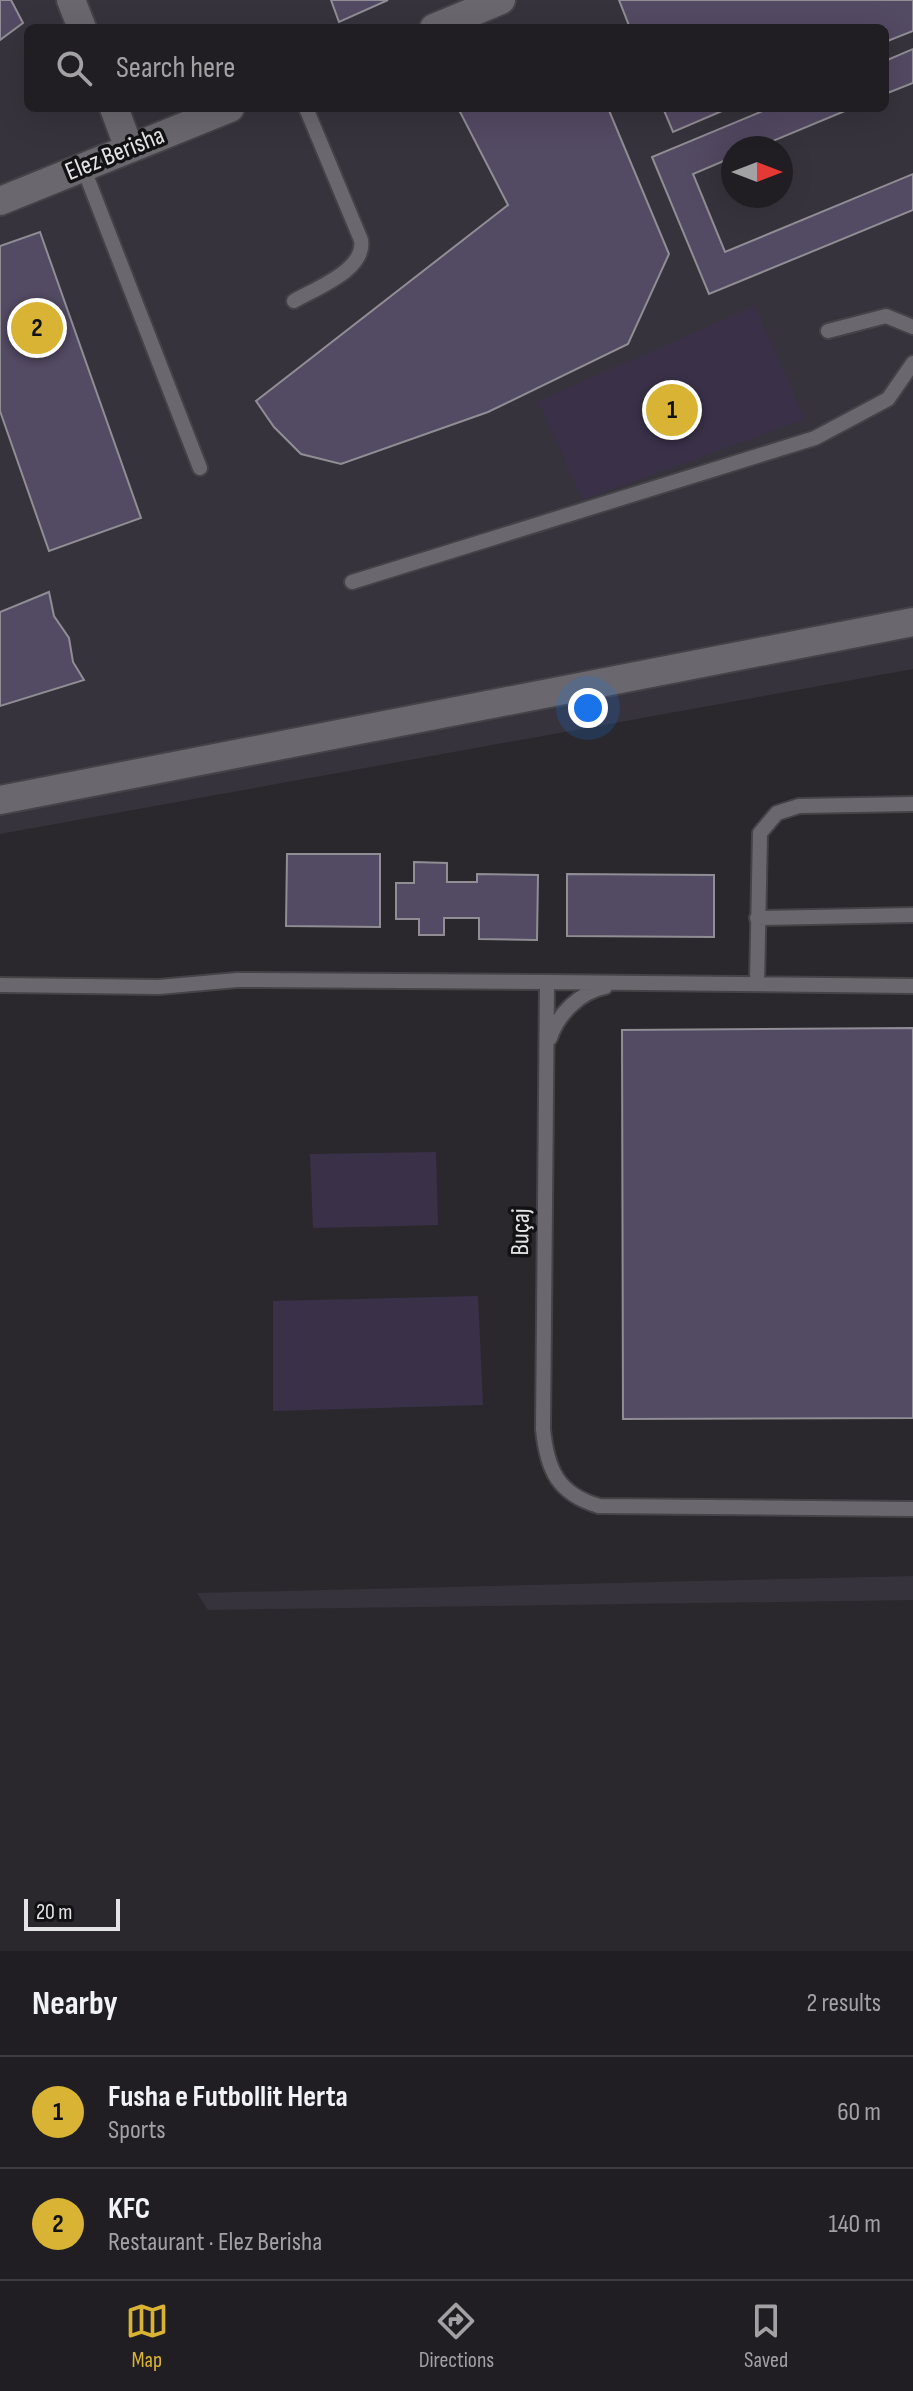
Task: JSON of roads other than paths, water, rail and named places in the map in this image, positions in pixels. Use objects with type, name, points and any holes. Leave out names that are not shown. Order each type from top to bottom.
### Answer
[{"type":"street","points":[[71,0],[80,24]]},
{"type":"street","points":[[444,24],[501,0]]},
{"type":"street","points":[[116,112],[129,148]]},
{"type":"street","name":"Elez Berisha","points":[[0,201],[220,112]]},
{"type":"street","points":[[0,800],[913,622]]},
{"type":"lane","points":[[294,301],[357,262],[362,251],[361,240],[308,112]]},
{"type":"lane","points":[[83,167],[200,468]]},
{"type":"lane","points":[[828,331],[886,316],[913,327]]},
{"type":"lane","points":[[352,582],[815,438],[888,399],[913,363]]},
{"type":"lane","points":[[757,984],[760,833],[777,813],[799,806],[913,804]]},
{"type":"lane","points":[[757,918],[913,915]]},
{"type":"lane","points":[[0,985],[159,987],[237,980],[913,986]]},
{"type":"lane","name":"Buçaj","points":[[547,982],[543,1429],[551,1473],[563,1489],[580,1501],[619,1509],[913,1509]]},
{"type":"lane","points":[[547,1048],[563,1012],[595,989],[625,983]]},
{"type":"place","name":"KFC","points":[[37,328]]},
{"type":"place","name":"Fusha e Futbollit Herta","points":[[672,410]]}]
